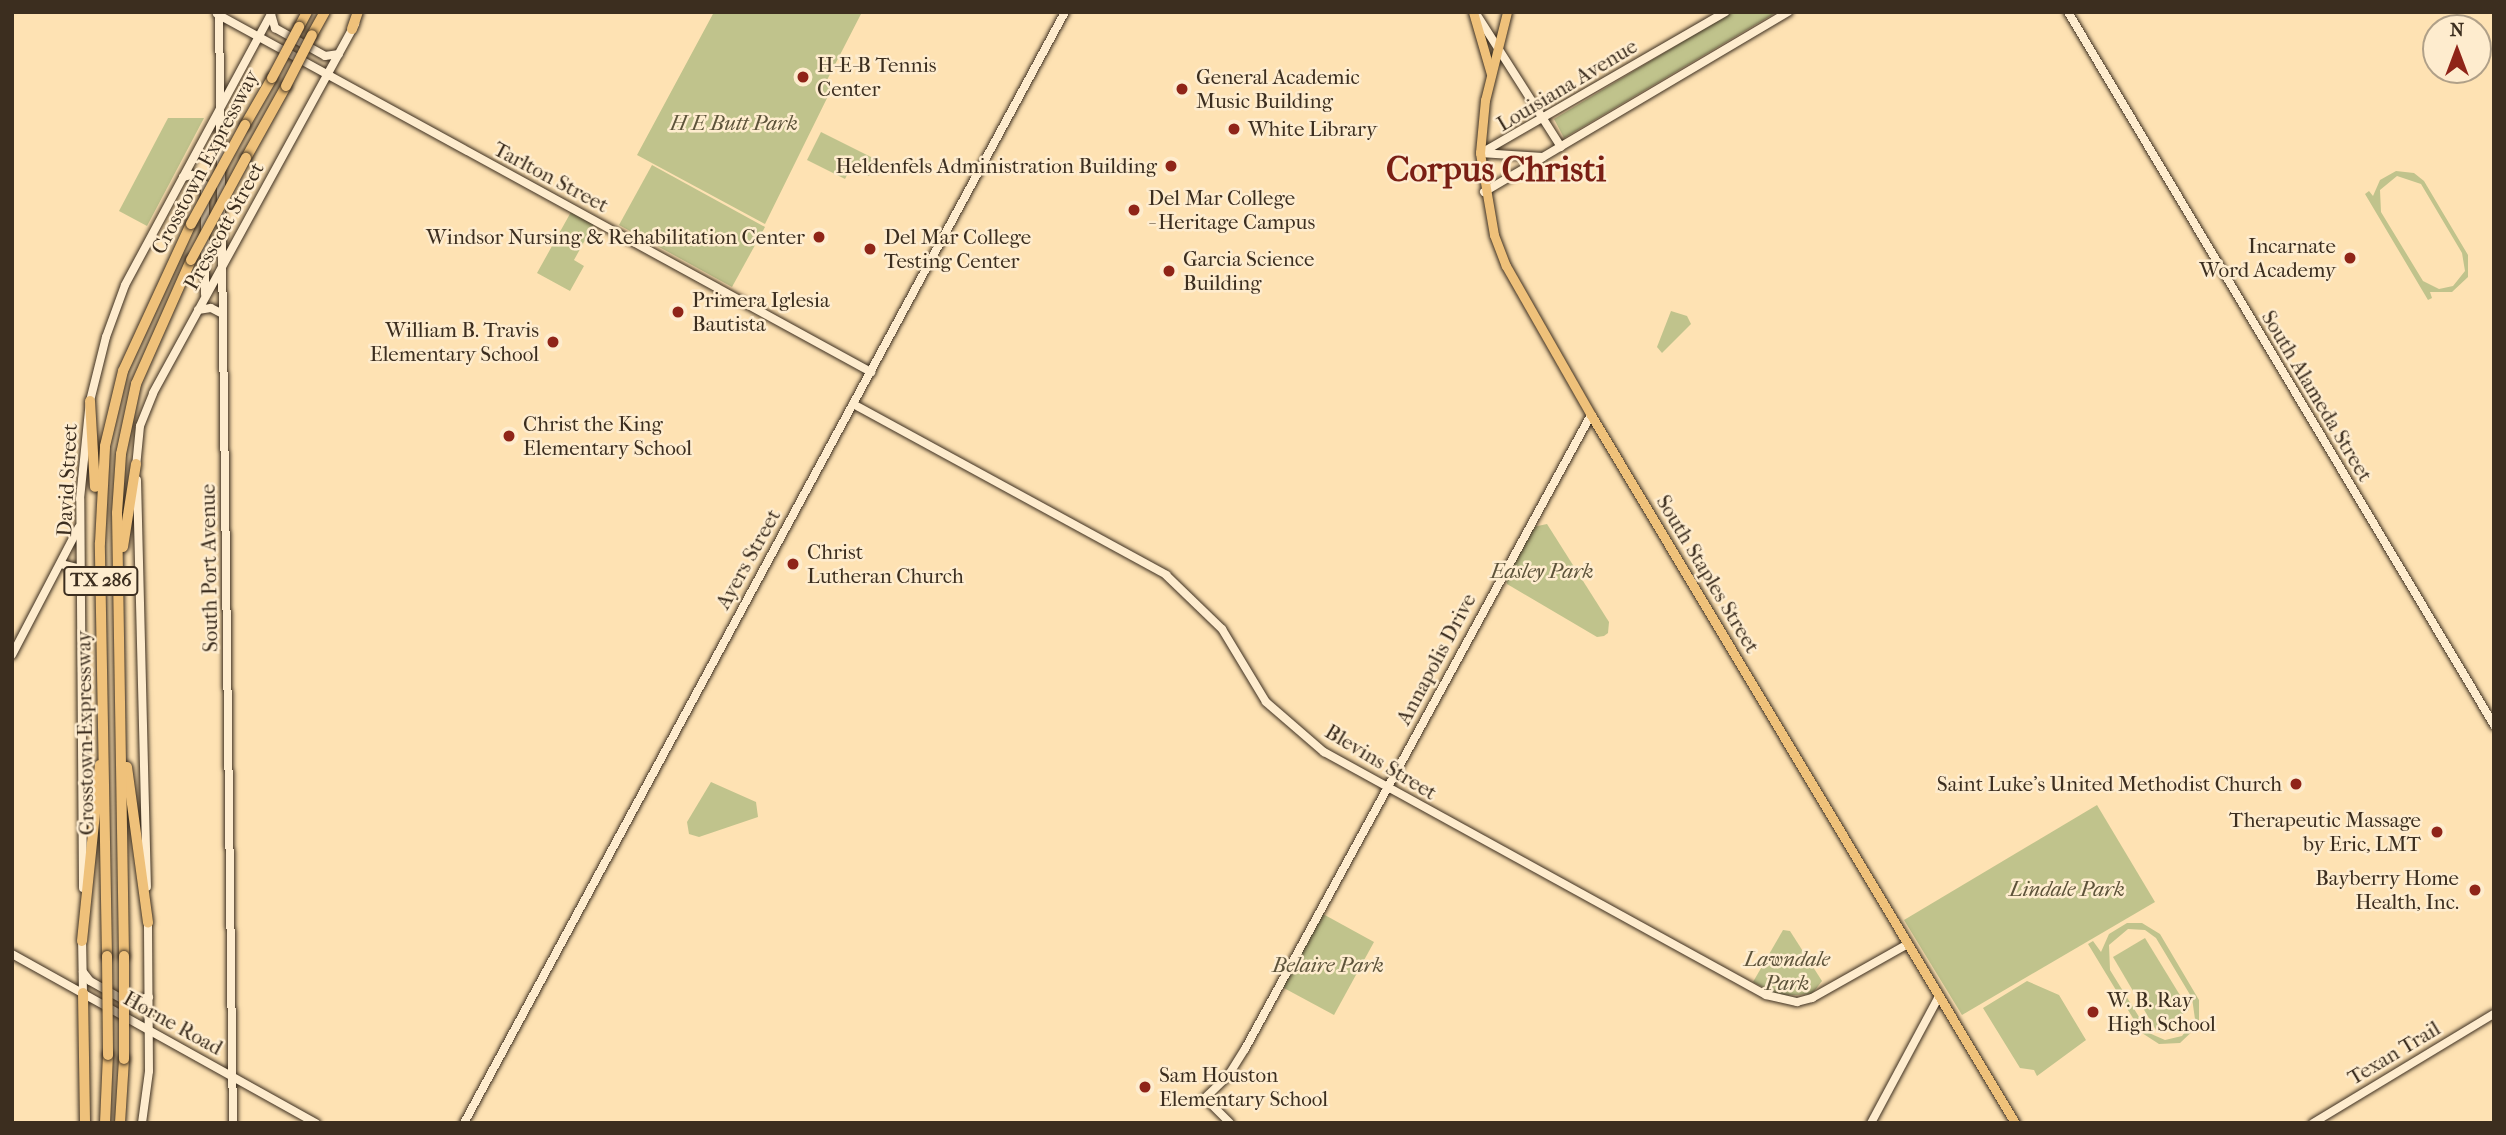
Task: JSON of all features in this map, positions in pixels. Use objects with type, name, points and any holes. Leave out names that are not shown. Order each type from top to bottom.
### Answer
[{"type":"highway","name":"Crosstown Expressway","points":[[105,1123],[108,1055],[100,487],[112,407],[142,325],[191,224],[307,12]]},
{"type":"highway","name":"Crosstown Expressway","points":[[120,1123],[124,1059],[118,582],[121,454],[134,395],[160,323],[191,260],[325,12]]},
{"type":"highway","points":[[352,29],[360,12]]},
{"type":"highway","points":[[90,401],[100,543]]},
{"type":"highway","points":[[118,582],[136,464]]},
{"type":"highway","points":[[121,705],[148,923]]},
{"type":"highway","points":[[82,941],[104,716]]},
{"type":"highway","points":[[83,993],[85,1123]]},
{"type":"main road","name":"Ayers Street","points":[[464,1123],[1065,12]]},
{"type":"main road","points":[[1474,12],[1561,147]]},
{"type":"main road","points":[[1474,12],[1491,75]]},
{"type":"main road","name":"South Staples Street","points":[[1507,12],[1491,75],[1480,153],[1484,192],[1506,266],[1591,415],[2015,1123]]},
{"type":"main road","name":"Louisiana Avenue","points":[[1480,153],[1726,12]]},
{"type":"main road","points":[[1484,192],[1788,12]]},
{"type":"main road","name":"South Alameda Street","points":[[2068,12],[2494,724]]},
{"type":"main road","name":"Tarlton Street","points":[[217,13],[871,372]]},
{"type":"main road","name":"South Port Avenue","points":[[217,13],[223,267],[233,1123]]},
{"type":"main road","points":[[271,13],[275,28],[325,56],[339,54]]},
{"type":"main road","name":"David Street","points":[[83,993],[86,759],[80,526],[90,401],[106,337],[125,285],[271,13]]},
{"type":"main road","name":"Presscott Street","points":[[136,464],[144,411],[352,29]]},
{"type":"main road","name":"Louisiana Avenue","points":[[1480,153],[1543,157]]},
{"type":"main road","points":[[183,177],[192,175],[205,185],[203,300]]},
{"type":"main road","points":[[198,310],[209,308],[223,314]]},
{"type":"main road","name":"Blevins Street","points":[[853,404],[1166,575],[1222,629],[1266,702],[1324,752],[1386,789],[1782,1000],[1812,998],[1908,944]]},
{"type":"main road","name":"Annapolis Drive","points":[[1230,1123],[1205,1098],[1228,1076],[1245,1049],[1591,415]]},
{"type":"main road","points":[[136,464],[149,997],[142,1123]]},
{"type":"main road","points":[[12,655],[80,526]]},
{"type":"main road","points":[[61,564],[81,569]]},
{"type":"main road","name":"Horne Road","points":[[12,954],[316,1123]]},
{"type":"main road","points":[[83,972],[90,981],[129,1003],[149,997]]},
{"type":"main road","points":[[1871,1123],[1939,996]]},
{"type":"main road","name":"Texan Trail","points":[[2313,1123],[2494,1014]]},
{"type":"green space","name":"H E Butt Park","points":[[714,12],[861,14],[826,82],[833,86],[765,224],[637,155]]},
{"type":"green space","points":[[1732,12],[1777,12],[1564,138],[1554,119]]},
{"type":"green space","points":[[168,118],[204,118],[147,226],[119,211]]},
{"type":"green space","points":[[821,132],[877,160],[869,176],[851,167],[845,179],[807,160]]},
{"type":"green space","points":[[652,165],[765,227],[732,287],[619,225]]},
{"type":"green space","points":[[2396,171],[2414,173],[2424,181],[2468,255],[2468,277],[2452,292],[2430,292],[2432,298],[2428,300],[2365,194],[2369,191],[2373,196],[2380,180]],"holes":[[[2397,176],[2421,184],[2462,253],[2465,271],[2453,286],[2439,289],[2423,281],[2381,212],[2380,190]]]},
{"type":"green space","points":[[571,212],[594,224],[574,260],[584,266],[570,291],[537,273]]},
{"type":"green space","points":[[1671,311],[1687,316],[1691,324],[1662,353],[1657,347]]},
{"type":"green space","name":"Easley Park","points":[[1547,524],[1609,622],[1608,633],[1604,636],[1597,637],[1507,584],[1506,578],[1533,527]]},
{"type":"green space","points":[[711,782],[756,802],[758,817],[699,837],[689,834],[687,822]]},
{"type":"green space","name":"Lindale Park","points":[[2097,805],[2155,902],[1962,1015],[1904,920]]},
{"type":"green space","name":"Belaire Park","points":[[1323,914],[1374,942],[1334,1015],[1282,987]]},
{"type":"green space","points":[[2127,923],[2142,923],[2160,934],[2199,1000],[2199,1025],[2180,1043],[2159,1044],[2142,1033],[2088,944],[2093,941],[2101,952],[2109,934]],"holes":[[[2128,929],[2145,930],[2156,938],[2192,998],[2195,1019],[2182,1036],[2165,1040],[2149,1033],[2110,970],[2109,945]]]},
{"type":"green space","name":"Lawndale Park","points":[[1783,930],[1790,931],[1822,981],[1812,994],[1779,996],[1753,982]]},
{"type":"green space","points":[[2145,938],[2189,1010],[2156,1030],[2113,957]]},
{"type":"green space","points":[[2027,981],[2059,995],[2086,1040],[2037,1076],[2034,1070],[2020,1068],[1983,1008]]},
{"type":"place","name":"H-E-B Tennis Center","points":[[803,77]]},
{"type":"place","name":"General Academic Music Building","points":[[1182,89]]},
{"type":"place","name":"White Library","points":[[1234,129]]},
{"type":"place","name":"Heldenfels Administration Building","points":[[1171,166]]},
{"type":"place","name":"Del Mar College - Heritage Campus","points":[[1134,210]]},
{"type":"place","name":"Windsor Nursing & Rehabilitation Center","points":[[819,237]]},
{"type":"place","name":"Del Mar College Testing Center","points":[[870,249]]},
{"type":"place","name":"Incarnate Word Academy","points":[[2350,258]]},
{"type":"place","name":"Garcia Science Building","points":[[1169,271]]},
{"type":"place","name":"Primera Iglesia Bautista","points":[[678,312]]},
{"type":"place","name":"William B. Travis Elementary School","points":[[553,342]]},
{"type":"place","name":"Christ the King Elementary School","points":[[509,436]]},
{"type":"place","name":"Christ Lutheran Church","points":[[793,564]]},
{"type":"place","name":"Saint Luke's United Methodist Church","points":[[2296,784]]},
{"type":"place","name":"Therapeutic Massage by Eric, LMT","points":[[2437,832]]},
{"type":"place","name":"Bayberry Home Health, Inc.","points":[[2475,890]]},
{"type":"place","name":"W. B. Ray High School","points":[[2093,1012]]},
{"type":"place","name":"Sam Houston Elementary School","points":[[1145,1087]]},
{"type":"district","name":"Corpus Christi","points":[[1496,170]]}]
